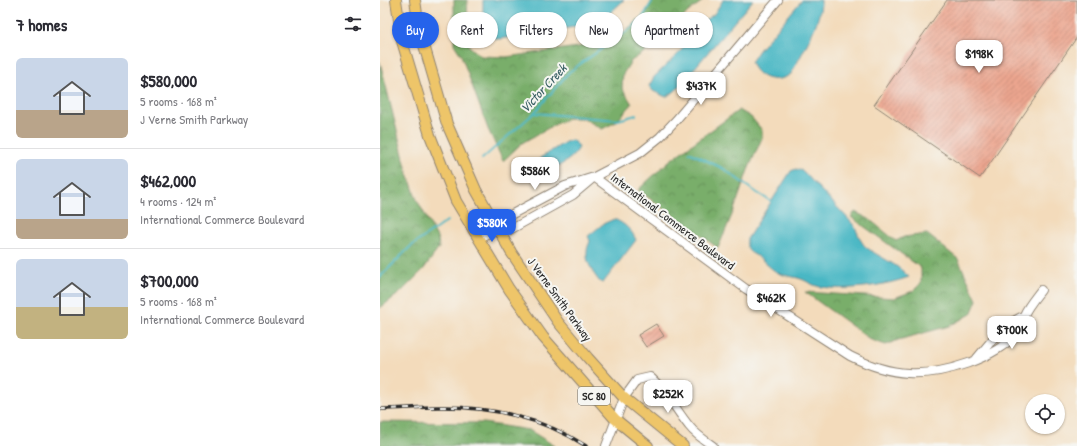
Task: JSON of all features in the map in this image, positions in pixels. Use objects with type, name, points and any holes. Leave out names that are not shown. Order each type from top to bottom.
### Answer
[{"type":"main road","name":"SC 80","points":[[396,0],[402,42],[430,136],[456,201],[509,289],[543,336],[615,419],[648,446]]},
{"type":"main road","name":"J Verne Smith Parkway","points":[[415,0],[419,28],[446,124],[476,190],[511,252],[558,322],[588,358],[624,398],[683,446]]},
{"type":"street","points":[[498,229],[502,220],[565,186],[594,177],[640,153],[660,137],[778,0]]},
{"type":"street","points":[[478,238],[498,229],[508,231],[573,195],[594,177]]},
{"type":"street","name":"International Commerce Boulevard","points":[[594,177],[746,290],[850,356],[866,364],[885,369],[909,373],[933,372],[955,368],[994,352],[1019,332],[1023,316],[1041,290]]},
{"type":"street","name":"International Commerce Boulevard","points":[[975,360],[1003,327],[1023,316]]},
{"type":"street","points":[[606,446],[624,398],[637,380],[650,377],[658,384],[689,426],[700,437],[713,446]]},
{"type":"green space","points":[[454,0],[467,0],[468,12],[454,12]]},
{"type":"green space","points":[[652,0],[704,0],[688,12],[647,12]]},
{"type":"green space","points":[[631,26],[631,48],[650,48],[631,61],[623,74],[622,88],[632,104],[616,122],[602,129],[583,118],[569,118],[522,143],[503,161],[488,129],[461,55],[457,48],[471,48],[481,56],[506,57],[575,47],[623,48],[623,32]]},
{"type":"green space","points":[[380,62],[407,171],[417,200],[438,239],[439,248],[423,270],[401,292],[380,308]]},
{"type":"green space","points":[[739,110],[751,117],[762,130],[762,138],[718,248],[638,190],[669,161]]},
{"type":"green space","points":[[855,212],[869,219],[896,241],[904,237],[927,234],[958,259],[977,300],[971,314],[949,326],[898,340],[886,345],[871,340],[805,292],[894,298],[913,291],[921,283],[921,268],[851,217]]},
{"type":"green space","points":[[380,422],[484,423],[529,430],[555,446],[380,446]]},
{"type":"water","points":[[483,0],[624,0],[611,12],[575,12],[575,27],[567,28],[567,12],[506,12],[506,38],[499,39],[498,12],[483,12]]},
{"type":"water","points":[[723,0],[753,0],[713,47],[714,14]]},
{"type":"water","points":[[802,0],[821,0],[815,28],[791,74],[787,77],[777,79],[764,77],[756,71],[751,62],[759,50]]},
{"type":"water","points":[[683,48],[712,48],[675,91],[666,97],[653,91],[649,86],[654,77]]},
{"type":"water","points":[[572,140],[579,147],[574,155],[555,168],[547,171],[542,169],[539,164],[540,158],[567,141]]},
{"type":"water","points":[[796,169],[803,171],[852,223],[866,247],[893,264],[909,277],[889,283],[865,287],[821,287],[801,279],[778,273],[750,252],[747,247],[747,239],[791,171]]},
{"type":"water","points":[[614,219],[627,227],[636,240],[603,283],[600,282],[593,272],[587,259],[587,249],[590,241],[588,236],[603,224]]},
{"type":"building","points":[[947,0],[1077,0],[1077,37],[980,178],[874,105]]},
{"type":"building","points":[[656,324],[664,336],[646,347],[638,335]]},
{"type":"waterway","name":"Victor Creek","points":[[482,159],[534,113],[569,72],[634,26],[644,15],[653,0]]},
{"type":"waterway","points":[[534,113],[618,120],[636,115]]},
{"type":"waterway","points":[[689,152],[724,169],[772,202]]},
{"type":"waterway","name":"Victor Creek","points":[[380,277],[410,247],[447,221]]},
{"type":"railway","points":[[380,409],[457,407],[496,412],[534,421],[569,436],[586,446]]}]
